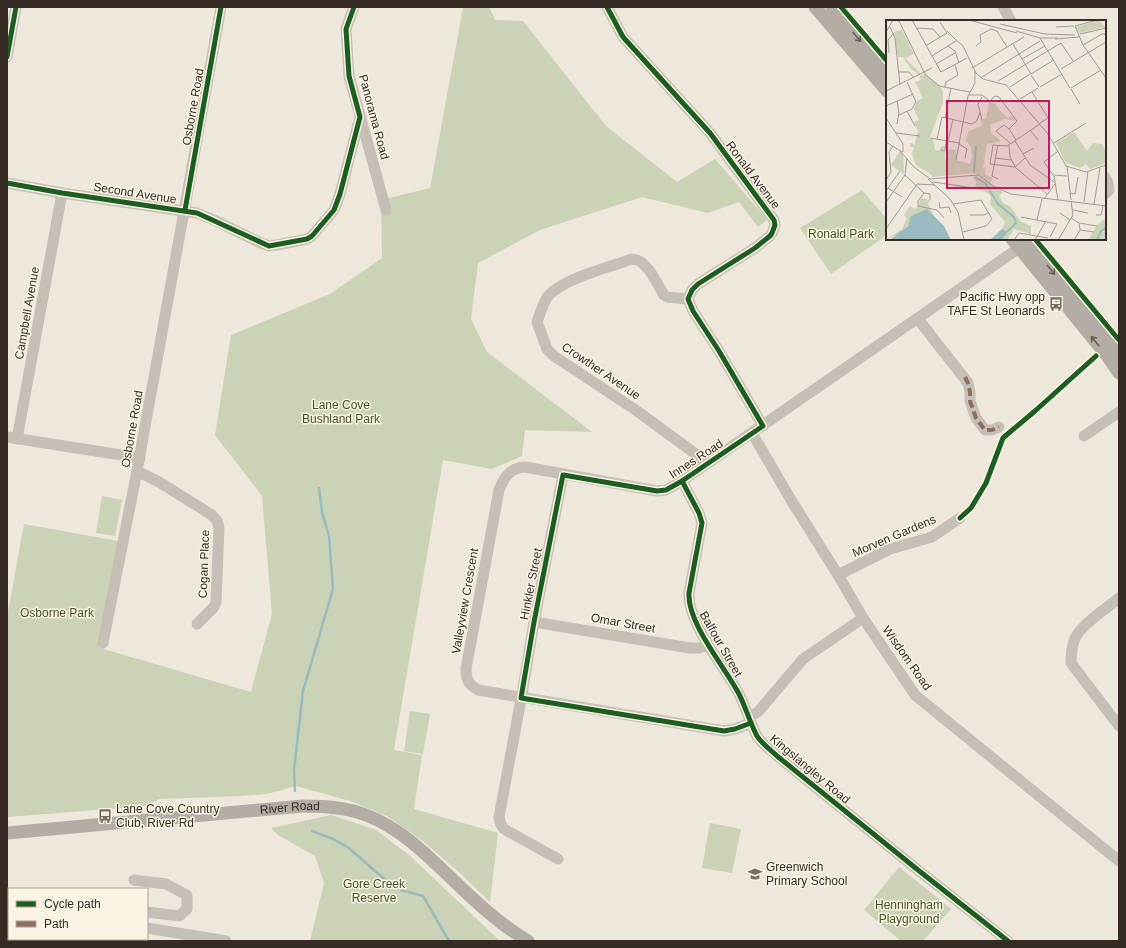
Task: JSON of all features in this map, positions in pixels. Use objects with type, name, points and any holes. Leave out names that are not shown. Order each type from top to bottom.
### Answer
[{"type":"main road","points":[[815,7],[886,90]]},
{"type":"main road","points":[[832,7],[886,71]]},
{"type":"main road","points":[[1024,241],[1119,355]]},
{"type":"main road","points":[[1024,241],[1119,372]]},
{"type":"main road","name":"River Road","points":[[7,833],[303,806],[348,810],[365,814],[407,837],[497,920],[528,941]]},
{"type":"street","points":[[7,57],[16,7]]},
{"type":"street","name":"Osborne Road","points":[[103,643],[138,471],[220,7]]},
{"type":"street","name":"Panorama Road","points":[[354,7],[346,29],[349,76],[386,210]]},
{"type":"street","name":"Ronald Avenue","points":[[607,7],[623,37],[710,133],[774,220],[775,225],[770,236],[755,248],[698,284],[692,290],[688,299]]},
{"type":"street","points":[[1003,7],[1010,20]]},
{"type":"street","name":"Second Avenue","points":[[7,183],[62,193],[197,213],[269,246],[307,239],[315,233],[334,210],[340,194],[360,117]]},
{"type":"street","points":[[1106,179],[1109,190],[1106,193]]},
{"type":"street","name":"Campbell Avenue","points":[[12,438],[62,193]]},
{"type":"street","name":"Innes Road","points":[[509,472],[525,467],[657,491],[666,490],[682,481],[918,319],[1024,241]]},
{"type":"street","name":"Crowther Avenue","points":[[688,299],[667,297],[664,295],[644,264],[637,259],[632,258],[573,280],[552,292],[547,298],[537,322],[547,349],[554,356],[636,411],[708,463]]},
{"type":"street","points":[[688,299],[693,311],[727,364],[763,426]]},
{"type":"street","points":[[918,319],[968,383],[970,401],[976,418],[985,430],[992,430],[999,427]]},
{"type":"street","points":[[1084,436],[1119,412]]},
{"type":"street","name":"Wisdom Road","points":[[752,433],[863,618],[915,695],[1119,861]]},
{"type":"street","points":[[12,438],[140,458]]},
{"type":"street","name":"Cogan Place","points":[[138,471],[159,482],[212,515],[217,521],[219,527],[216,602],[214,608],[197,624]]},
{"type":"street","name":"Valleyview Crescent","points":[[509,472],[503,480],[499,490],[466,669],[466,677],[468,683],[478,690],[521,698]]},
{"type":"street","name":"Hinkler Street","points":[[558,859],[504,829],[500,821],[500,812],[534,622],[563,475]]},
{"type":"street","name":"Balfour Street","points":[[682,481],[699,513],[702,523],[689,593],[688,602],[690,610],[708,645],[740,695],[750,720]]},
{"type":"street","name":"Morven Gardens","points":[[838,575],[890,549],[932,536],[960,518]]},
{"type":"street","points":[[1119,598],[1084,626],[1075,638],[1071,653],[1071,663],[1119,726]]},
{"type":"street","points":[[521,698],[724,731],[735,729],[750,720],[758,712],[803,659],[863,618]]},
{"type":"street","name":"Omar Street","points":[[534,622],[690,648],[699,648],[708,645]]},
{"type":"street","name":"Kingslangley Road","points":[[750,720],[758,737],[778,756],[1008,941]]},
{"type":"street","points":[[134,880],[166,884],[187,895],[187,909],[179,916],[148,912]]},
{"type":"street","points":[[148,928],[226,941]]},
{"type":"green space","name":"Lane Cove Bushland Park","points":[[489,7],[495,20],[523,21],[606,126],[677,182],[715,159],[766,218],[766,221],[758,227],[739,202],[708,213],[642,197],[540,230],[478,263],[471,319],[487,352],[592,432],[525,430],[522,456],[492,469],[443,460],[394,750],[422,755],[414,809],[498,833],[490,902],[460,873],[423,841],[387,816],[350,801],[296,786],[267,794],[159,799],[148,806],[7,817],[7,617],[24,524],[118,541],[100,648],[251,692],[272,614],[262,496],[215,435],[231,335],[330,294],[382,258],[381,200],[430,188],[463,8]]},
{"type":"green space","name":"Ronald Park","points":[[862,190],[884,216],[886,215],[886,236],[831,274],[800,228]]},
{"type":"green space","points":[[102,496],[122,500],[115,536],[96,533]]},
{"type":"green space","points":[[410,711],[430,714],[423,754],[404,751]]},
{"type":"green space","name":"Gore Creek Reserve","points":[[331,815],[376,830],[409,855],[500,941],[310,941],[324,883],[315,856],[278,835],[271,828]]},
{"type":"green space","points":[[710,823],[741,829],[732,873],[702,868]]},
{"type":"green space","name":"Henningham Playground","points":[[899,867],[951,909],[923,941],[901,941],[864,910]]},
{"type":"waterway","points":[[295,791],[294,770],[303,691],[333,589],[329,536],[322,512],[319,488]]},
{"type":"waterway","points":[[312,831],[333,839],[349,848],[383,878],[401,890],[423,896],[449,941]]},
{"type":"marked path","points":[[965,377],[970,392],[970,401],[976,418],[985,430],[992,430],[999,427]]},
{"type":"cycle path","points":[[7,57],[16,7]]},
{"type":"cycle path","points":[[185,210],[221,7]]},
{"type":"cycle path","points":[[7,183],[62,193],[197,213],[269,246],[307,239],[312,236],[334,210],[340,194],[360,117],[349,76],[346,29],[354,7]]},
{"type":"cycle path","points":[[607,7],[623,37],[710,133],[774,220],[775,225],[770,236],[755,248],[698,284],[692,290],[688,299],[693,311],[719,351],[763,426],[682,481],[666,490],[657,491],[563,475],[534,622],[521,698],[724,731],[735,729],[751,723]]},
{"type":"cycle path","points":[[841,7],[886,60]]},
{"type":"cycle path","points":[[1036,240],[1119,340]]},
{"type":"cycle path","points":[[960,518],[971,508],[986,483],[1003,438],[1096,356]]},
{"type":"cycle path","points":[[682,481],[699,513],[702,523],[689,593],[690,605],[700,631],[733,683],[759,739],[777,756],[1008,941]]},
{"type":"place","name":"Pacific Hwy opp TAFE St Leonards","points":[[1056,304]]},
{"type":"place","name":"Lane Cove Country Club, River Rd","points":[[105,816]]},
{"type":"place","name":"Greenwich Primary School","points":[[755,874]]},
{"type":"park label","name":"Osborne Park","points":[[57,613]]}]
